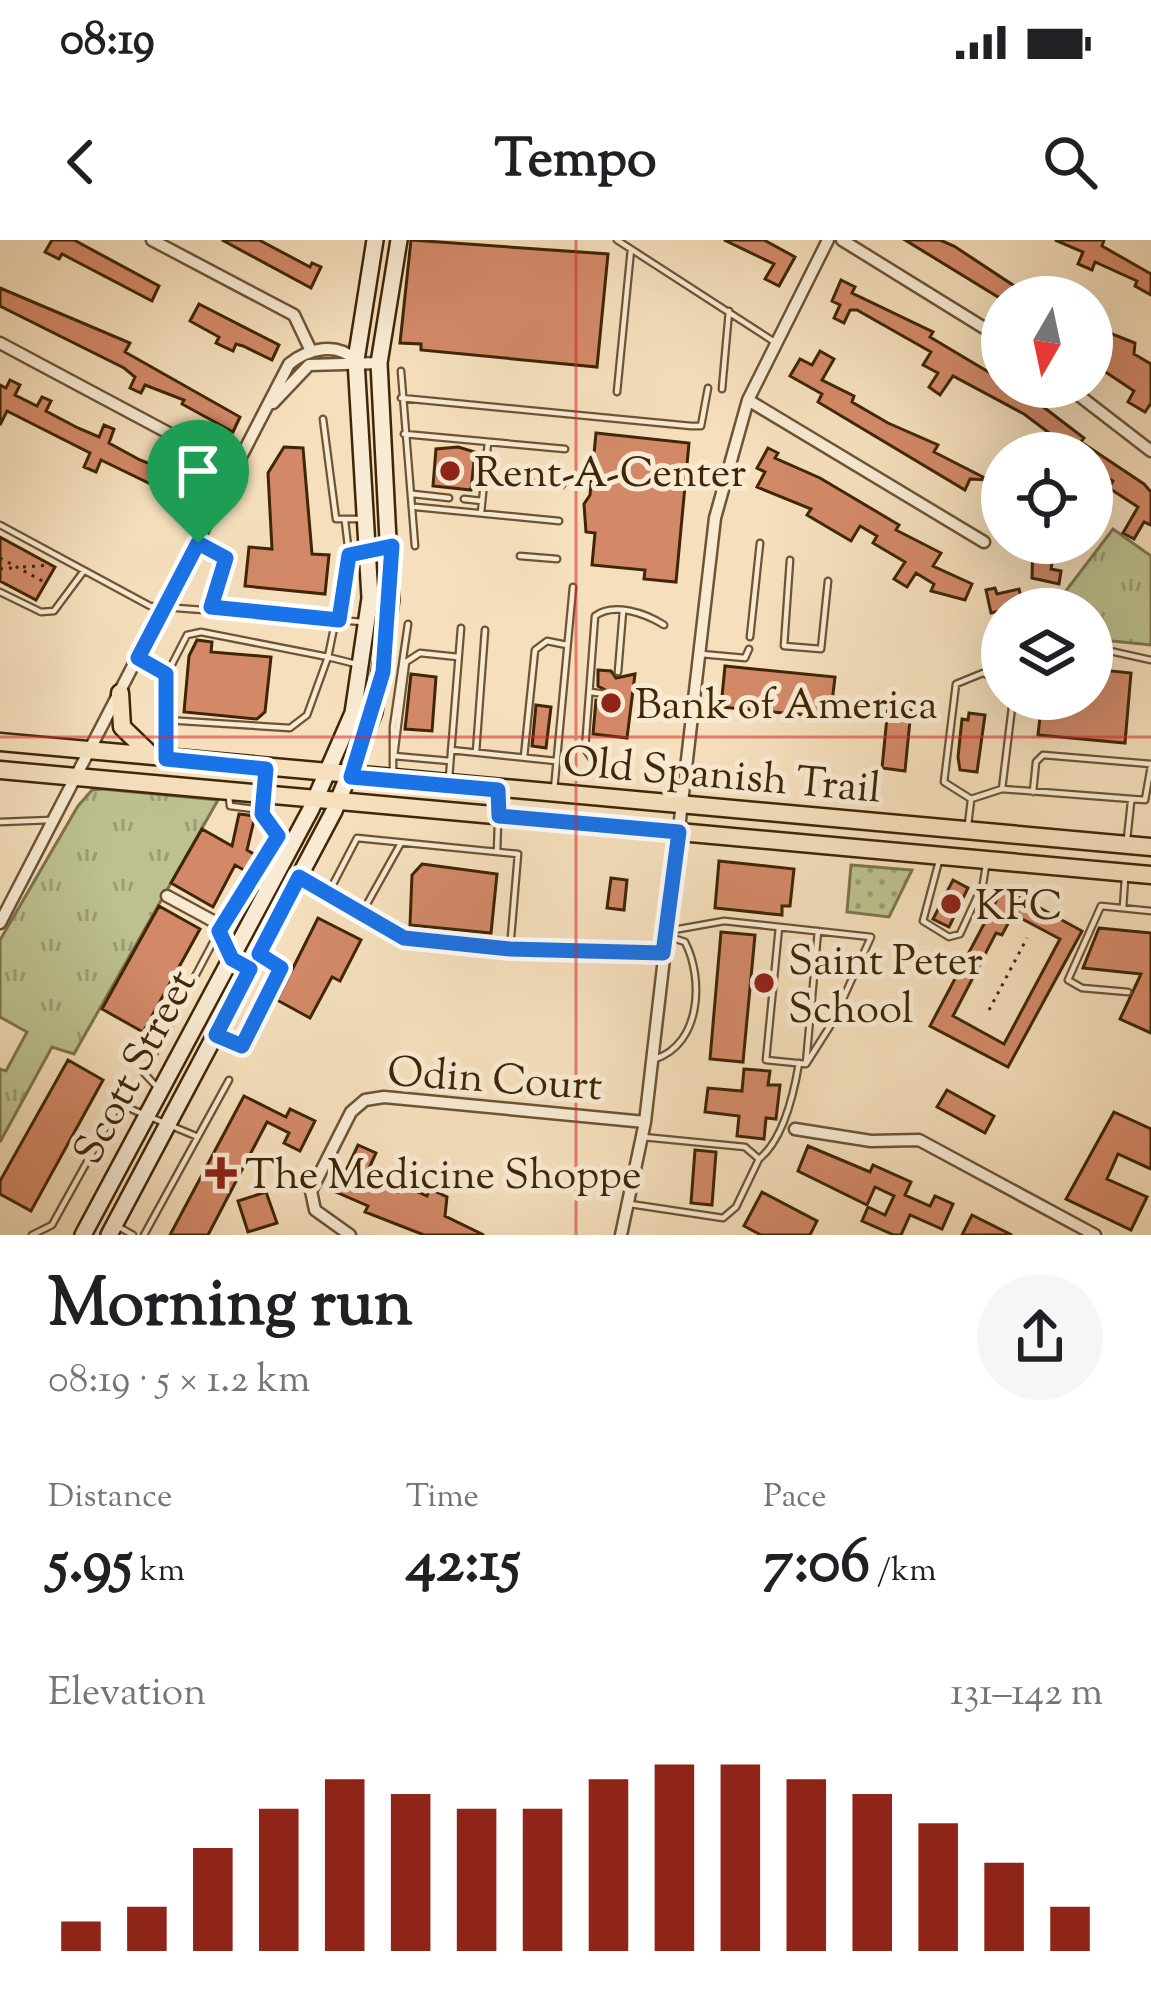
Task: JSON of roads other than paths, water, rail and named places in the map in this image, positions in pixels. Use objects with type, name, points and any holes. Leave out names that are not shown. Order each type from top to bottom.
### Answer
[{"type":"main road","name":"Scott Street","points":[[83,1235],[232,959],[285,840],[316,799],[353,713],[368,623],[370,553],[356,417],[356,360],[375,240]]},
{"type":"main road","name":"Scott Street","points":[[112,1230],[339,802],[383,672],[392,546],[379,419],[379,363],[399,240]]},
{"type":"main road","points":[[370,553],[392,546]]},
{"type":"main road","points":[[120,693],[127,737],[162,758]]},
{"type":"main road","name":"Old Spanish Trail","points":[[0,742],[1151,847]]},
{"type":"main road","name":"Old Spanish Trail","points":[[0,770],[230,791],[262,802],[316,799],[1151,875]]},
{"type":"main road","points":[[498,790],[499,816]]},
{"type":"main road","points":[[901,852],[905,825]]},
{"type":"main road","points":[[1040,864],[1044,838]]},
{"type":"main road","points":[[1125,872],[1127,844]]},
{"type":"main road","points":[[232,959],[255,961]]},
{"type":"street","points":[[152,240],[294,315],[311,351]]},
{"type":"street","points":[[621,1235],[645,1122],[715,518],[748,400],[828,240]]},
{"type":"street","points":[[842,240],[981,326]]},
{"type":"street","points":[[0,344],[236,470]]},
{"type":"street","points":[[0,923],[273,403],[289,364],[311,351],[345,350],[356,360]]},
{"type":"street","points":[[273,403],[309,365],[356,360],[379,363]]},
{"type":"street","points":[[748,400],[981,540]]},
{"type":"street","points":[[1095,408],[1151,451]]},
{"type":"street","points":[[167,896],[214,921],[232,959]]},
{"type":"street","name":"Odin Court","points":[[350,1235],[315,1210],[311,1191],[351,1112],[365,1100],[384,1097],[645,1122]]},
{"type":"street","points":[[795,1129],[871,1141],[919,1140],[1095,1235]]},
{"type":"lane","points":[[617,240],[774,341]]},
{"type":"lane","points":[[617,392],[631,249]]},
{"type":"lane","points":[[722,388],[730,311]]},
{"type":"lane","points":[[401,371],[404,434],[416,507],[415,546]]},
{"type":"lane","points":[[401,398],[700,426],[708,388]]},
{"type":"lane","points":[[323,419],[336,520],[368,518]]},
{"type":"lane","points":[[404,434],[565,449]]},
{"type":"lane","points":[[482,513],[488,442]]},
{"type":"lane","points":[[485,477],[562,485]]},
{"type":"lane","points":[[413,494],[449,498]]},
{"type":"lane","points":[[464,499],[483,501]]},
{"type":"lane","points":[[416,507],[560,521]]},
{"type":"lane","points":[[166,720],[290,728],[308,715],[339,620],[349,555],[345,521]]},
{"type":"lane","points":[[0,525],[83,572],[165,608],[211,607],[368,623]]},
{"type":"lane","points":[[198,543],[226,558],[211,607]]},
{"type":"lane","points":[[750,637],[760,543]]},
{"type":"lane","points":[[349,555],[370,553]]},
{"type":"lane","points":[[520,556],[556,559]]},
{"type":"lane","points":[[790,560],[784,646],[821,649],[828,581]]},
{"type":"lane","points":[[0,592],[41,612],[54,611],[83,572]]},
{"type":"lane","points":[[553,795],[573,587]]},
{"type":"lane","points":[[595,763],[585,748],[596,616],[602,610],[623,611],[664,625]]},
{"type":"lane","points":[[618,672],[623,611]]},
{"type":"lane","points":[[393,781],[408,624]]},
{"type":"lane","points":[[448,786],[461,628]]},
{"type":"lane","points":[[476,752],[485,630]]},
{"type":"lane","points":[[162,758],[166,674],[179,642],[201,632],[363,666]]},
{"type":"lane","points":[[524,757],[535,650],[547,641],[568,645]]},
{"type":"lane","points":[[700,654],[745,658],[749,649]]},
{"type":"lane","points":[[1113,651],[1151,659]]},
{"type":"lane","points":[[394,756],[406,662],[421,653],[458,657]]},
{"type":"lane","points":[[138,658],[166,674]]},
{"type":"lane","points":[[971,799],[944,782],[956,684],[981,675]]},
{"type":"lane","points":[[590,692],[606,694]]},
{"type":"lane","points":[[1002,789],[1010,720]]},
{"type":"lane","points":[[451,750],[556,761]]},
{"type":"lane","points":[[971,799],[1002,789],[1148,804],[1151,765],[1043,755],[1036,763],[1033,792]]},
{"type":"lane","points":[[394,756],[451,761]]},
{"type":"lane","points":[[266,769],[262,802],[285,840]]},
{"type":"lane","points":[[968,830],[971,799]]},
{"type":"lane","points":[[1127,844],[1131,802]]},
{"type":"lane","points":[[497,852],[499,816]]},
{"type":"lane","points":[[0,822],[56,820]]},
{"type":"lane","points":[[328,894],[357,838],[518,854],[510,949]]},
{"type":"lane","points":[[362,913],[401,843]]},
{"type":"lane","points":[[939,856],[938,883],[923,921],[950,937],[960,934],[983,884],[987,859]]},
{"type":"lane","points":[[1123,908],[1125,872]]},
{"type":"lane","points":[[299,877],[404,938],[510,949],[663,953]]},
{"type":"lane","points":[[162,1089],[144,1073],[219,931],[260,888]]},
{"type":"lane","points":[[1128,992],[1082,988],[1069,980],[1101,906],[1151,911]]},
{"type":"lane","points":[[666,933],[708,920],[871,937],[832,1023],[802,1064]]},
{"type":"lane","points":[[779,927],[766,1060],[802,1064]]},
{"type":"lane","points":[[630,1204],[723,1218],[736,1207],[759,1159],[768,1152],[802,1064],[818,931]]},
{"type":"lane","points":[[650,1061],[671,1054],[680,1043],[696,1003],[694,959],[685,942],[666,933]]},
{"type":"lane","points":[[216,1035],[242,1046],[281,968],[255,961]]},
{"type":"lane","points":[[144,1235],[229,1080]]},
{"type":"lane","points":[[32,1235],[52,1225],[119,1104],[146,1118],[170,1121],[198,1137]]},
{"type":"lane","points":[[779,1126],[795,1129]]},
{"type":"lane","points":[[643,1137],[749,1148],[759,1159]]},
{"type":"lane","points":[[112,1230],[133,1235]]},
{"type":"place","name":"Rent-A-Center","points":[[450,471]]},
{"type":"place","name":"Bank of America","points":[[611,703]]},
{"type":"place","name":"KFC","points":[[951,904]]},
{"type":"place","name":"Saint Peter School","points":[[764,983]]},
{"type":"place","name":"The Medicine Shoppe","points":[[221,1173]]}]
